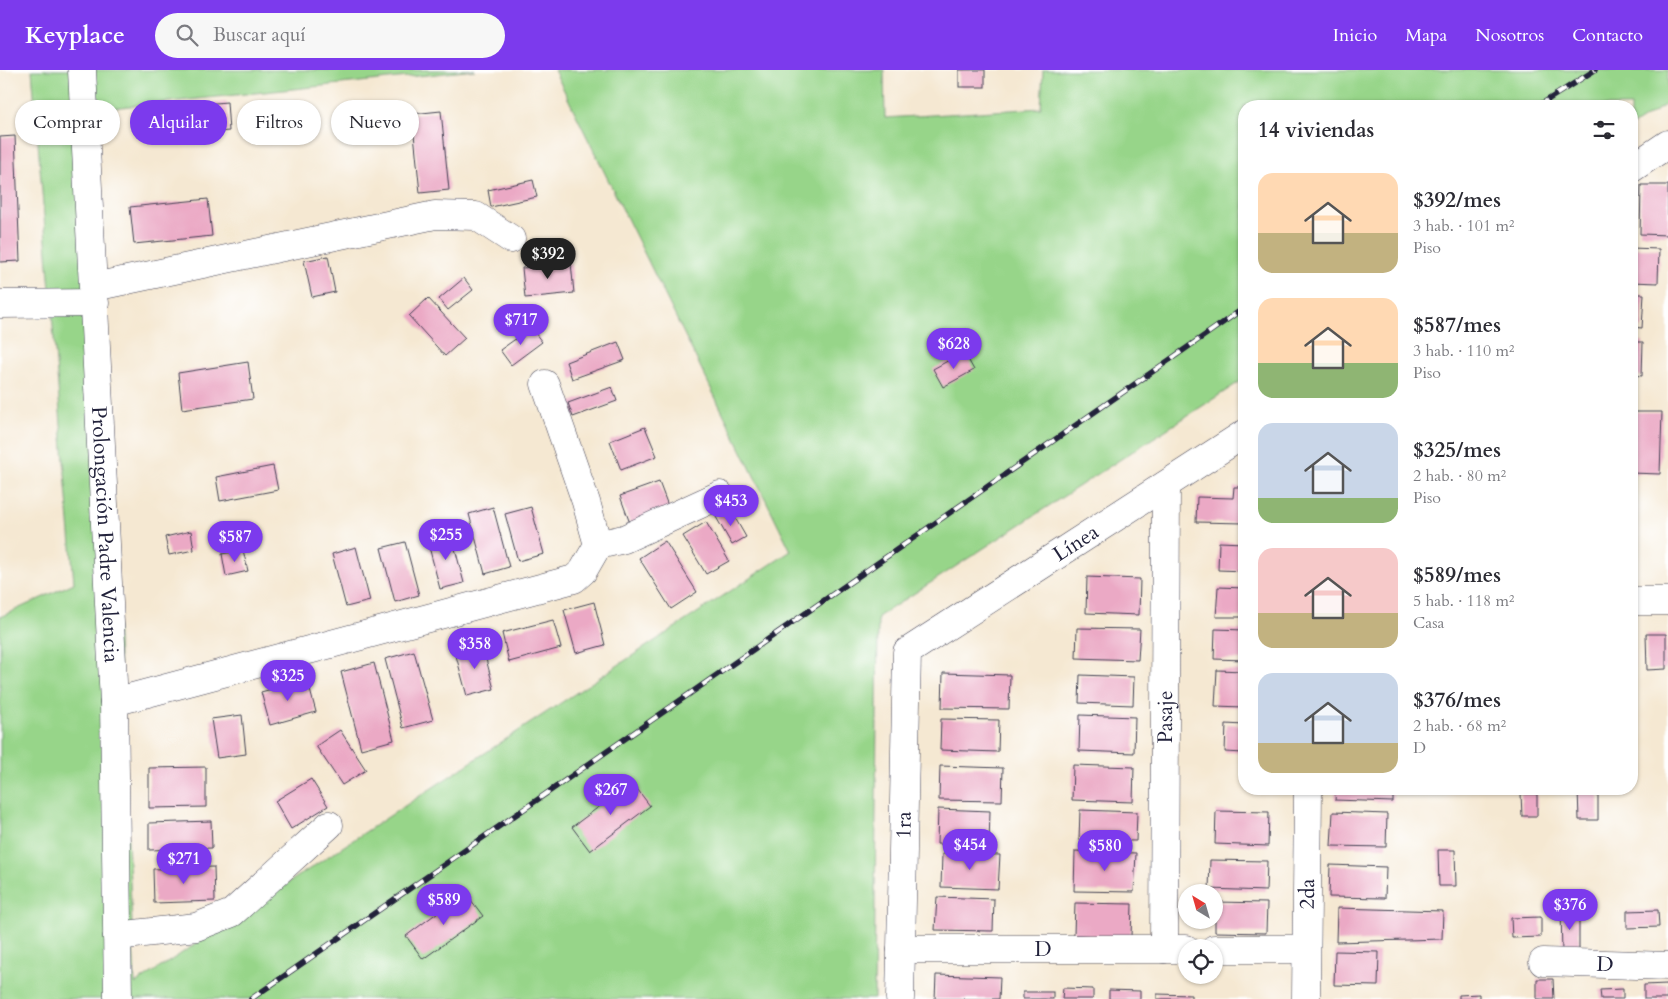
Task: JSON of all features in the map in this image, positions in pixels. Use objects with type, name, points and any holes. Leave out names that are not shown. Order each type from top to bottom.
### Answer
[{"type":"street","name":"Prolongación Padre Valencia","points":[[82,70],[95,295],[114,702],[118,999]]},
{"type":"street","points":[[1638,164],[1668,144]]},
{"type":"street","points":[[0,304],[95,295],[435,214],[476,216],[511,239]]},
{"type":"street","points":[[114,702],[574,579],[583,571],[598,544],[586,502],[545,384]]},
{"type":"street","name":"Línea","points":[[907,652],[1238,438]]},
{"type":"street","name":"Pasaje","points":[[1166,485],[1175,949]]},
{"type":"street","points":[[598,544],[624,539],[720,495]]},
{"type":"street","points":[[1638,601],[1668,601]]},
{"type":"street","name":"1ra","points":[[900,999],[907,652]]},
{"type":"street","name":"2da","points":[[1306,999],[1308,795]]},
{"type":"street","points":[[117,936],[196,928],[232,913],[329,825]]},
{"type":"street","name":"D","points":[[901,949],[1175,949]]},
{"type":"street","points":[[1223,949],[1306,949]]},
{"type":"street","name":"D","points":[[1543,962],[1668,966]]},
{"type":"green space","points":[[32,70],[475,70],[188,100],[130,100],[130,106],[120,107],[120,100],[34,100]]},
{"type":"green space","points":[[554,70],[884,70],[885,118],[1041,108],[1043,70],[1668,70],[1668,103],[1638,122],[1638,100],[1238,100],[1238,383],[878,617],[874,999],[0,999],[0,617],[74,583],[38,145],[94,145],[135,984],[791,551]]},
{"type":"building","points":[[959,70],[985,70],[985,87],[959,87]]},
{"type":"building","points":[[227,102],[229,131],[227,131]]},
{"type":"building","points":[[441,111],[449,190],[420,193],[415,145],[419,145],[419,113]]},
{"type":"building","points":[[15,136],[20,261],[0,262],[0,137]]},
{"type":"building","points":[[533,180],[537,197],[491,207],[488,190]]},
{"type":"building","points":[[1641,185],[1668,185],[1668,235],[1640,234]]},
{"type":"building","points":[[208,199],[212,236],[134,244],[130,207]]},
{"type":"building","points":[[1638,248],[1659,249],[1658,283],[1638,282]]},
{"type":"building","points":[[328,256],[335,292],[312,297],[304,261]]},
{"type":"building","points":[[571,263],[574,293],[525,298],[522,268]]},
{"type":"building","points":[[464,278],[473,290],[448,310],[439,299]]},
{"type":"building","points":[[1638,294],[1644,294],[1642,328],[1638,328]]},
{"type":"building","points":[[428,298],[465,338],[445,356],[409,316]]},
{"type":"building","points":[[531,328],[542,342],[511,365],[500,350]]},
{"type":"building","points":[[618,342],[625,360],[572,379],[566,362]]},
{"type":"building","points":[[1638,342],[1643,342],[1642,376],[1638,376]]},
{"type":"building","points":[[964,352],[974,370],[943,387],[933,369]]},
{"type":"building","points":[[248,362],[253,399],[182,409],[178,373]]},
{"type":"building","points":[[612,387],[617,401],[573,417],[568,403]]},
{"type":"building","points":[[1638,412],[1662,412],[1660,474],[1638,473]]},
{"type":"building","points":[[645,427],[657,456],[621,470],[610,441]]},
{"type":"building","points":[[273,466],[278,490],[220,501],[216,477]]},
{"type":"building","points":[[659,482],[670,511],[631,526],[620,496]]},
{"type":"building","points":[[1234,487],[1238,487],[1238,523],[1196,522],[1197,497],[1233,498]]},
{"type":"building","points":[[493,507],[509,567],[485,574],[469,514]]},
{"type":"building","points":[[531,507],[544,554],[518,561],[505,514]]},
{"type":"building","points":[[730,509],[746,537],[732,545],[716,517]]},
{"type":"building","points":[[706,522],[729,561],[706,574],[683,536]]},
{"type":"building","points":[[191,531],[194,550],[169,555],[165,537]]},
{"type":"building","points":[[451,533],[464,583],[440,589],[427,539]]},
{"type":"building","points":[[665,541],[697,592],[671,609],[639,558]]},
{"type":"building","points":[[405,542],[419,595],[395,602],[381,548]]},
{"type":"building","points":[[1219,542],[1238,543],[1238,571],[1218,570]]},
{"type":"building","points":[[356,547],[370,601],[346,607],[332,554]]},
{"type":"building","points":[[243,550],[248,571],[226,576],[222,554]]},
{"type":"building","points":[[1087,577],[1140,579],[1139,615],[1086,613]]},
{"type":"building","points":[[1218,587],[1238,588],[1238,617],[1216,617]]},
{"type":"building","points":[[594,602],[605,645],[576,653],[564,610]]},
{"type":"building","points":[[553,620],[561,648],[509,662],[502,633]]},
{"type":"building","points":[[1077,628],[1140,629],[1138,660],[1076,658]]},
{"type":"building","points":[[1215,629],[1238,630],[1238,660],[1214,659]]},
{"type":"building","points":[[1646,634],[1666,634],[1666,669],[1647,670]]},
{"type":"building","points":[[482,644],[494,689],[467,696],[455,652]]},
{"type":"building","points":[[414,651],[433,720],[403,728],[385,659]]},
{"type":"building","points":[[374,663],[394,740],[361,749],[341,672]]},
{"type":"building","points":[[1217,670],[1238,671],[1238,707],[1215,706]]},
{"type":"building","points":[[943,673],[1010,675],[1009,709],[942,708]]},
{"type":"building","points":[[1080,675],[1134,677],[1133,705],[1079,703]]},
{"type":"building","points":[[307,679],[316,712],[270,725],[261,692]]},
{"type":"building","points":[[242,715],[246,754],[217,758],[211,719]]},
{"type":"building","points":[[1080,715],[1135,717],[1134,753],[1079,751]]},
{"type":"building","points":[[941,719],[999,720],[998,752],[940,750]]},
{"type":"building","points":[[1226,724],[1238,725],[1238,753],[1225,752]]},
{"type":"building","points":[[340,730],[366,770],[342,785],[316,746]]},
{"type":"building","points":[[1073,765],[1134,767],[1133,802],[1072,800]]},
{"type":"building","points":[[940,766],[1003,768],[1002,801],[939,800]]},
{"type":"building","points":[[206,767],[206,807],[149,808],[149,768]]},
{"type":"building","points":[[311,779],[328,806],[291,829],[275,801]]},
{"type":"building","points":[[632,782],[650,806],[590,851],[572,827]]},
{"type":"building","points":[[1335,795],[1393,795],[1393,802],[1335,800]]},
{"type":"building","points":[[1521,795],[1537,795],[1537,816],[1522,816]]},
{"type":"building","points":[[1578,795],[1598,795],[1598,820],[1579,820]]},
{"type":"building","points":[[938,809],[990,811],[989,845],[937,844]]},
{"type":"building","points":[[1080,810],[1137,812],[1136,841],[1079,840]]},
{"type":"building","points":[[1216,811],[1269,812],[1268,846],[1215,844]]},
{"type":"building","points":[[1333,812],[1387,814],[1386,847],[1331,846]]},
{"type":"building","points":[[211,821],[212,848],[149,850],[149,823]]},
{"type":"building","points":[[1438,850],[1455,850],[1456,886],[1439,886]]},
{"type":"building","points":[[1075,851],[1136,853],[1134,892],[1074,891]]},
{"type":"building","points":[[942,854],[1000,855],[998,889],[941,887]]},
{"type":"building","points":[[1210,860],[1267,861],[1266,891],[1223,889],[1223,884],[1209,884]]},
{"type":"building","points":[[1330,865],[1386,867],[1385,898],[1329,897]]},
{"type":"building","points":[[214,867],[215,901],[154,903],[153,869]]},
{"type":"building","points":[[465,892],[483,916],[423,959],[406,936]]},
{"type":"building","points":[[937,897],[994,899],[993,931],[935,930]]},
{"type":"building","points":[[1223,902],[1267,903],[1266,933],[1215,932],[1215,929],[1223,929]]},
{"type":"building","points":[[1075,903],[1132,904],[1131,937],[1074,935]]},
{"type":"building","points":[[1579,907],[1579,954],[1562,954],[1561,908]]},
{"type":"building","points":[[1337,908],[1443,911],[1442,939],[1336,942]]},
{"type":"building","points":[[1658,910],[1659,927],[1627,928],[1627,911]]},
{"type":"building","points":[[1541,917],[1541,937],[1512,938],[1511,918]]},
{"type":"building","points":[[1335,951],[1379,952],[1378,986],[1334,985]]},
{"type":"building","points":[[936,975],[1000,977],[999,999],[935,999]]},
{"type":"building","points":[[1537,979],[1553,979],[1554,999],[1537,999]]},
{"type":"building","points":[[1667,984],[1667,999],[1644,999],[1644,985]]},
{"type":"building","points":[[1063,988],[1093,989],[1093,999],[1062,999]]},
{"type":"building","points":[[1623,989],[1623,999],[1601,999],[1600,990]]},
{"type":"building","points":[[1109,990],[1140,991],[1140,999],[1109,999]]},
{"type":"building","points":[[1023,992],[1053,992],[1053,999],[1023,999]]},
{"type":"building","points":[[1157,994],[1191,995],[1191,999],[1157,999]]},
{"type":"building","points":[[1479,994],[1479,999],[1459,999],[1459,995]]},
{"type":"railway","points":[[1548,100],[1595,70]]},
{"type":"railway","points":[[251,999],[1238,312]]}]
